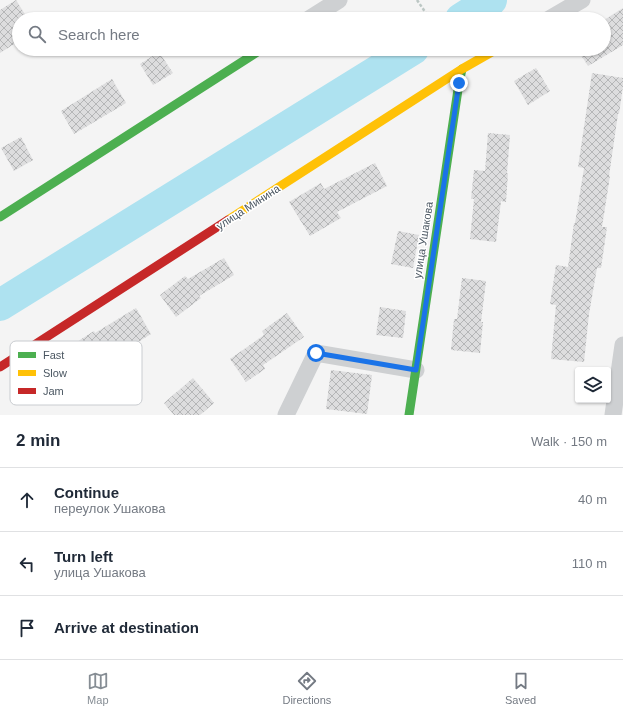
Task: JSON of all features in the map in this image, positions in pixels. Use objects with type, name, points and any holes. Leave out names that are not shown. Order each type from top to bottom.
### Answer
[{"type":"street","points":[[320,12],[339,0]]},
{"type":"street","points":[[561,12],[582,0]]},
{"type":"street","points":[[0,217],[251,56]]},
{"type":"street","name":"улица Минина","points":[[40,341],[462,69],[485,56]]},
{"type":"street","name":"улица Ушакова","points":[[409,415],[462,69]]},
{"type":"street","points":[[613,415],[623,345]]},
{"type":"street","points":[[286,415],[316,353],[416,370]]},
{"type":"street","name":"улица Минина","points":[[0,367],[10,361]]},
{"type":"path","points":[[417,0],[425,12]]},
{"type":"building","points":[[16,0],[24,12],[12,12],[12,45],[0,53],[0,10]]},
{"type":"building","points":[[623,8],[623,45],[611,52],[611,16]]},
{"type":"building","points":[[153,56],[162,56],[173,73],[153,85],[140,64]]},
{"type":"building","points":[[582,56],[605,56],[588,66]]},
{"type":"building","points":[[536,68],[550,91],[528,105],[514,81]]},
{"type":"building","points":[[592,73],[623,78],[623,86],[602,227],[607,227],[601,268],[597,268],[589,314],[584,362],[551,359],[556,305],[550,304],[556,265],[568,267],[584,168],[578,167]]},
{"type":"building","points":[[112,79],[126,103],[74,134],[61,111]]},
{"type":"building","points":[[488,133],[510,135],[506,202],[501,201],[496,242],[470,239],[474,199],[471,199],[474,170],[485,171]]},
{"type":"building","points":[[21,137],[33,160],[14,171],[1,148]]},
{"type":"building","points":[[375,163],[387,186],[337,212],[341,218],[310,236],[289,202],[321,183],[324,189]]},
{"type":"building","points":[[398,231],[419,235],[413,268],[391,264]]},
{"type":"building","points":[[224,258],[234,275],[199,296],[201,298],[176,317],[160,295],[185,276],[188,279]]},
{"type":"building","points":[[462,278],[486,281],[481,322],[483,322],[480,353],[451,350],[454,319],[457,319]]},
{"type":"building","points":[[380,307],[406,311],[403,338],[376,335]]},
{"type":"building","points":[[136,308],[151,334],[140,341],[78,341],[94,331],[95,333]]},
{"type":"building","points":[[287,313],[304,337],[263,365],[265,369],[246,382],[230,359],[264,335],[262,331]]},
{"type":"building","points":[[331,370],[372,375],[367,414],[326,409]]},
{"type":"building","points":[[193,378],[214,403],[200,415],[174,415],[164,403]]},
{"type":"waterway","points":[[472,12],[491,0]]},
{"type":"waterway","points":[[0,305],[402,56]]},
{"type":"traffic: fast","points":[[0,217],[251,56]]},
{"type":"traffic: fast","points":[[409,415],[462,69]]},
{"type":"traffic: slow","points":[[228,220],[462,69],[485,56]]},
{"type":"traffic: jam","points":[[40,341],[228,220]]},
{"type":"traffic: jam","points":[[0,367],[10,361]]},
{"type":"route","points":[[316,353],[416,370],[459,83]]}]
